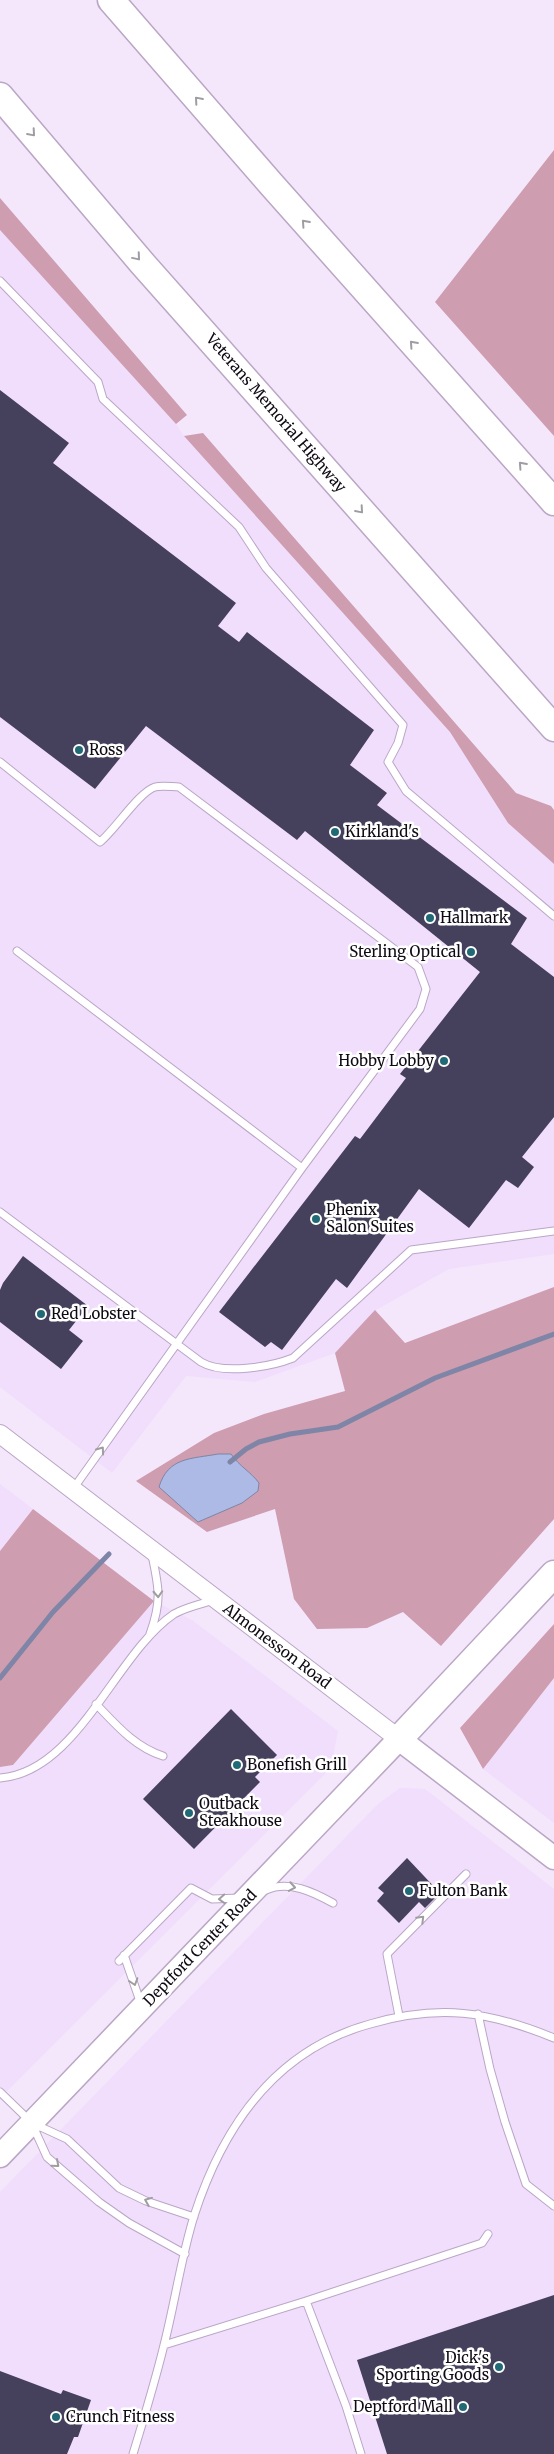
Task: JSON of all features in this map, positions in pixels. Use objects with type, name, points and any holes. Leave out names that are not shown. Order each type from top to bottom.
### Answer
[{"type":"highway","points":[[111,0],[270,184],[554,502]]},
{"type":"highway","name":"Veterans Memorial Highway","points":[[0,96],[142,263],[554,728]]},
{"type":"highway","points":[[412,569],[468,644],[554,749]]},
{"type":"highway","points":[[400,1739],[550,1580]]},
{"type":"main road","name":"Almonesson Road","points":[[400,1739],[554,1858]]},
{"type":"main road","name":"Deptford Center Road","points":[[0,2156],[400,1739]]},
{"type":"street","name":"Almonesson Road","points":[[0,1434],[400,1739]]},
{"type":"lane","points":[[0,281],[98,382],[103,399],[239,528],[266,568],[404,725],[398,743],[388,762],[406,791],[554,916]]},
{"type":"lane","points":[[0,762],[100,842],[110,834],[140,798],[155,787],[179,787],[418,967],[426,988],[420,1009],[302,1168],[72,1490]]},
{"type":"lane","points":[[17,951],[302,1168]]},
{"type":"lane","points":[[0,1212],[208,1366],[230,1369],[280,1363],[294,1358],[411,1250],[554,1231]]},
{"type":"lane","points":[[149,1637],[159,1606],[159,1590],[151,1550]]},
{"type":"lane","points":[[0,1778],[10,1777],[35,1768],[72,1735],[149,1637],[175,1614],[216,1599]]},
{"type":"lane","points":[[96,1704],[128,1737],[147,1751],[163,1756]]},
{"type":"lane","points":[[399,2016],[387,1954],[466,1874]]},
{"type":"lane","points":[[118,1961],[191,1888],[195,1892],[212,1899],[250,1897],[278,1885],[310,1891],[333,1904]]},
{"type":"lane","points":[[124,1955],[142,2009]]},
{"type":"lane","points":[[133,2454],[164,2345],[194,2217],[208,2179],[230,2132],[269,2083],[310,2050],[347,2030],[417,2013],[478,2014],[523,2025],[554,2038]]},
{"type":"lane","points":[[478,2014],[497,2095],[526,2184],[554,2206]]},
{"type":"lane","points":[[0,2092],[32,2123],[67,2139],[119,2188],[146,2201],[194,2217]]},
{"type":"lane","points":[[32,2123],[47,2157],[99,2202],[130,2223],[185,2254]]},
{"type":"lane","points":[[164,2345],[482,2243],[488,2234]]},
{"type":"lane","points":[[306,2301],[346,2406],[361,2454]]},
{"type":"shaded area","points":[[554,150],[554,436],[435,302]]},
{"type":"shaded area","points":[[0,198],[187,415],[176,424],[0,230]]},
{"type":"shaded area","points":[[0,230],[176,424],[184,436],[450,732],[508,823],[554,864],[554,1254],[449,1269],[376,1310],[335,1353],[255,1382],[186,1376],[112,1473],[0,1387]]},
{"type":"shaded area","points":[[203,433],[516,793],[551,806],[554,810],[554,864],[508,823],[450,732],[184,436]]},
{"type":"shaded area","points":[[554,1287],[554,1519],[441,1646],[403,1612],[367,1628],[317,1629],[294,1599],[275,1509],[207,1532],[136,1481],[214,1433],[264,1414],[345,1391],[335,1353],[375,1310],[405,1343]]},
{"type":"shaded area","points":[[0,1484],[33,1509],[0,1551]]},
{"type":"shaded area","points":[[33,1509],[154,1601],[13,1765],[0,1767],[0,1551]]},
{"type":"shaded area","points":[[154,1601],[192,1620],[338,1731],[331,1768],[0,2098],[0,1767],[13,1765]]},
{"type":"shaded area","points":[[554,1624],[554,1678],[483,1769],[460,1728]]},
{"type":"shaded area","points":[[554,1678],[554,1823],[483,1769]]},
{"type":"shaded area","name":"Deptford Mall","points":[[400,1788],[425,1789],[554,1889],[554,2454],[0,2454],[0,2192],[378,1804]]},
{"type":"water","points":[[218,1454],[231,1454],[259,1483],[258,1491],[242,1503],[198,1522],[159,1487],[168,1470],[182,1461]]},
{"type":"building","points":[[0,390],[69,443],[53,463],[236,603],[218,626],[239,642],[247,632],[374,730],[350,765],[387,793],[377,805],[527,918],[511,944],[554,977],[554,1117],[522,1157],[534,1167],[518,1188],[506,1180],[469,1228],[419,1189],[347,1288],[336,1279],[282,1350],[271,1342],[265,1347],[219,1312],[355,1136],[360,1139],[406,1078],[400,1074],[480,972],[305,831],[297,840],[146,726],[95,789],[0,717]]},
{"type":"building","name":"Red Lobster","points":[[23,1256],[88,1306],[69,1330],[83,1341],[61,1369],[0,1322],[0,1290]]},
{"type":"building","points":[[231,1709],[277,1755],[255,1777],[260,1782],[194,1849],[143,1799]]},
{"type":"building","name":"Fulton Bank","points":[[407,1858],[440,1893],[425,1908],[419,1902],[399,1923],[377,1901],[384,1893],[378,1888]]},
{"type":"building","name":"Deptford Mall","points":[[554,2295],[554,2454],[387,2454],[357,2360]]},
{"type":"building","points":[[0,2371],[61,2394],[63,2390],[91,2400],[78,2437],[74,2437],[67,2454],[0,2454]]},
{"type":"waterway","points":[[230,1462],[246,1449],[259,1442],[290,1434],[338,1427],[435,1378],[554,1334]]},
{"type":"waterway","points":[[0,1678],[53,1612],[109,1554]]},
{"type":"place","name":"Ross","points":[[79,750]]},
{"type":"place","name":"Kirkland's","points":[[335,832]]},
{"type":"place","name":"Hallmark","points":[[430,918]]},
{"type":"place","name":"Sterling Optical","points":[[471,952]]},
{"type":"place","name":"Hobby Lobby","points":[[444,1061]]},
{"type":"place","name":"Phenix Salon Suites","points":[[316,1219]]},
{"type":"place","name":"Red Lobster","points":[[41,1314]]},
{"type":"place","name":"Bonefish Grill","points":[[237,1765]]},
{"type":"place","name":"Outback Steakhouse","points":[[189,1813]]},
{"type":"place","name":"Fulton Bank","points":[[409,1891]]},
{"type":"place","name":"Dick's Sporting Goods","points":[[499,2367]]},
{"type":"place","name":"Deptford Mall","points":[[463,2407]]},
{"type":"place","name":"Crunch Fitness","points":[[56,2417]]}]
